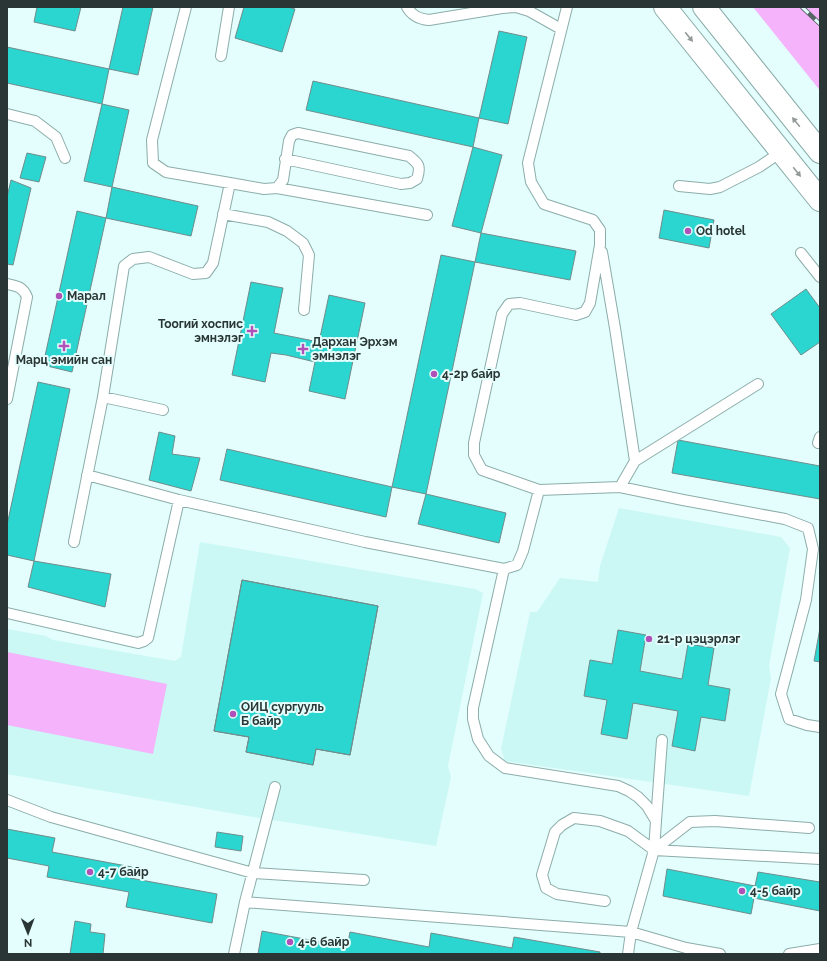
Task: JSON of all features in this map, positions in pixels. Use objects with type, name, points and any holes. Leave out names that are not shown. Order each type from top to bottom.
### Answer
[{"type":"main road","points":[[665,7],[820,200]]},
{"type":"main road","points":[[704,7],[820,152]]},
{"type":"lane","points":[[186,7],[152,140],[153,163],[166,172],[264,189],[277,188],[427,215]]},
{"type":"lane","points":[[221,56],[229,7]]},
{"type":"lane","points":[[407,7],[411,13],[420,19],[429,20],[516,7],[529,11],[561,29]]},
{"type":"lane","points":[[567,7],[528,163],[531,182],[544,204],[593,220],[600,230],[600,245],[590,303],[585,312],[576,315],[520,303],[509,304],[502,314],[474,443],[474,455],[482,470],[539,490],[620,488],[785,519],[808,528],[813,550],[806,600],[781,694],[789,719],[820,728]]},
{"type":"lane","points":[[7,114],[35,121],[56,137],[65,158]]},
{"type":"lane","points":[[277,188],[283,180],[285,159],[289,141],[292,135],[298,133],[409,156],[418,164],[420,170],[417,179],[410,183],[401,184],[285,159]]},
{"type":"lane","points":[[679,186],[710,189],[720,187],[759,167],[781,152]]},
{"type":"lane","points":[[74,542],[103,397],[124,266],[133,259],[149,256],[193,274],[206,273],[213,263],[230,183]]},
{"type":"lane","points":[[223,214],[268,222],[287,230],[303,243],[309,255],[304,310]]},
{"type":"lane","points":[[600,245],[615,328],[635,461]]},
{"type":"lane","points":[[801,253],[820,277]]},
{"type":"lane","points":[[7,284],[20,287],[27,297],[7,399]]},
{"type":"lane","points":[[620,488],[635,461],[758,384]]},
{"type":"lane","points":[[103,397],[164,410]]},
{"type":"lane","points":[[87,475],[179,500],[365,542],[504,569],[517,565],[523,551],[539,490]]},
{"type":"lane","points":[[7,613],[138,643],[144,641],[148,638],[179,500]]},
{"type":"lane","points":[[504,569],[473,708],[475,729],[483,748],[489,756],[505,768],[618,786],[638,797],[647,806],[656,821]]},
{"type":"lane","points":[[628,954],[631,932],[654,850],[662,740]]},
{"type":"lane","points":[[234,954],[245,902],[274,786]]},
{"type":"lane","points":[[7,800],[51,817],[253,873],[364,880]]},
{"type":"lane","points":[[605,901],[557,894],[546,888],[542,875],[555,832],[562,825],[574,818],[600,821],[628,831],[654,850],[820,859]]},
{"type":"lane","points":[[654,850],[690,822],[715,821],[809,828]]},
{"type":"lane","points":[[245,902],[631,932],[686,948],[720,954]]},
{"type":"lane","points":[[788,954],[820,949]]},
{"type":"shaded area","points":[[753,7],[820,7],[820,90],[818,88]]},
{"type":"shaded area","name":"21-р цэцэрлэг","points":[[619,508],[781,537],[790,548],[769,666],[771,678],[749,796],[505,761],[501,749],[530,612],[537,612],[560,578],[598,582],[600,566]]},
{"type":"shaded area","name":"ОИЦ сургууль Б байр","points":[[200,542],[475,589],[483,593],[448,766],[451,777],[436,846],[241,815],[7,774],[7,629],[46,636],[53,640],[175,661],[181,657]]},
{"type":"shaded area","points":[[7,652],[167,684],[153,754],[7,725]]},
{"type":"building","points":[[37,7],[81,7],[75,31],[34,22]]},
{"type":"building","points":[[123,7],[153,7],[138,75],[109,69]]},
{"type":"building","points":[[244,7],[288,7],[295,9],[282,52],[235,38]]},
{"type":"building","points":[[499,31],[527,37],[508,124],[479,118]]},
{"type":"building","points":[[7,47],[109,69],[102,104],[7,83]]},
{"type":"building","points":[[313,81],[479,118],[473,147],[306,110]]},
{"type":"building","points":[[102,104],[129,110],[112,187],[84,181]]},
{"type":"building","points":[[473,147],[502,155],[481,233],[452,226]]},
{"type":"building","points":[[27,153],[46,157],[39,182],[20,178]]},
{"type":"building","points":[[11,180],[31,188],[13,265],[7,264],[7,197]]},
{"type":"building","points":[[112,187],[198,206],[191,236],[106,218]]},
{"type":"building","points":[[664,210],[714,220],[709,248],[659,238]]},
{"type":"building","points":[[77,211],[106,218],[72,372],[43,365]]},
{"type":"building","points":[[481,233],[576,251],[570,280],[475,262]]},
{"type":"building","name":"4-2р байр","points":[[441,255],[475,262],[426,494],[392,487]]},
{"type":"building","points":[[251,282],[283,288],[274,333],[319,342],[329,295],[365,303],[345,399],[309,391],[315,362],[286,355],[271,353],[265,382],[232,375]]},
{"type":"building","points":[[806,289],[820,308],[820,342],[801,355],[771,314]]},
{"type":"building","points":[[38,382],[70,389],[34,561],[7,555],[7,525]]},
{"type":"building","points":[[159,432],[175,436],[172,454],[200,458],[191,491],[149,480]]},
{"type":"building","points":[[678,440],[820,466],[820,499],[672,473]]},
{"type":"building","points":[[227,449],[392,487],[386,517],[220,480]]},
{"type":"building","points":[[426,494],[506,513],[499,543],[418,524]]},
{"type":"building","points":[[34,561],[111,574],[105,607],[28,587]]},
{"type":"building","name":"ОИЦ сургууль Б байр","points":[[242,580],[378,606],[350,755],[316,749],[313,765],[246,752],[249,737],[214,731]]},
{"type":"building","name":"ОИЦ сургууль Б байр","points":[[242,580],[378,606],[350,755],[316,749],[313,765],[246,752],[249,737],[214,731]]},
{"type":"building","points":[[820,628],[820,662],[814,661]]},
{"type":"building","name":"21-р цэцэрлэг","points":[[618,630],[646,635],[640,671],[682,679],[688,644],[714,648],[708,685],[730,689],[725,721],[701,717],[695,751],[672,746],[678,711],[633,703],[627,739],[601,734],[607,700],[584,696],[590,660],[612,664]]},
{"type":"building","name":"4-7 байр","points":[[7,829],[55,838],[52,852],[132,867],[130,878],[217,894],[212,923],[126,907],[129,892],[47,877],[49,866],[7,858]]},
{"type":"building","points":[[217,832],[243,836],[241,851],[215,847]]},
{"type":"building","name":"4-5 байр","points":[[667,869],[755,886],[758,872],[820,882],[820,911],[754,898],[751,914],[663,896]]},
{"type":"building","points":[[75,921],[91,924],[90,932],[105,934],[103,954],[70,954]]},
{"type":"building","name":"4-6 байр","points":[[262,931],[347,947],[350,932],[429,947],[431,933],[512,948],[514,937],[600,952],[600,954],[258,954]]},
{"type":"railway","points":[[802,7],[820,24]]},
{"type":"place","name":"Od hotel","points":[[688,231]]},
{"type":"place","name":"Марал","points":[[59,296]]},
{"type":"place","name":"Тоогий хоспис эмнэлэг","points":[[252,331]]},
{"type":"place","name":"Марц эмийн сан","points":[[64,346]]},
{"type":"place","name":"Дархан Эрхэм эмнэлэг","points":[[303,349]]},
{"type":"place","name":"4-2р байр","points":[[434,374]]},
{"type":"place","name":"21-р цэцэрлэг","points":[[649,639]]},
{"type":"place","name":"ОИЦ сургууль Б байр","points":[[233,714]]},
{"type":"place","name":"4-7 байр","points":[[90,872]]},
{"type":"place","name":"4-5 байр","points":[[742,891]]},
{"type":"place","name":"4-6 байр","points":[[290,942]]}]
